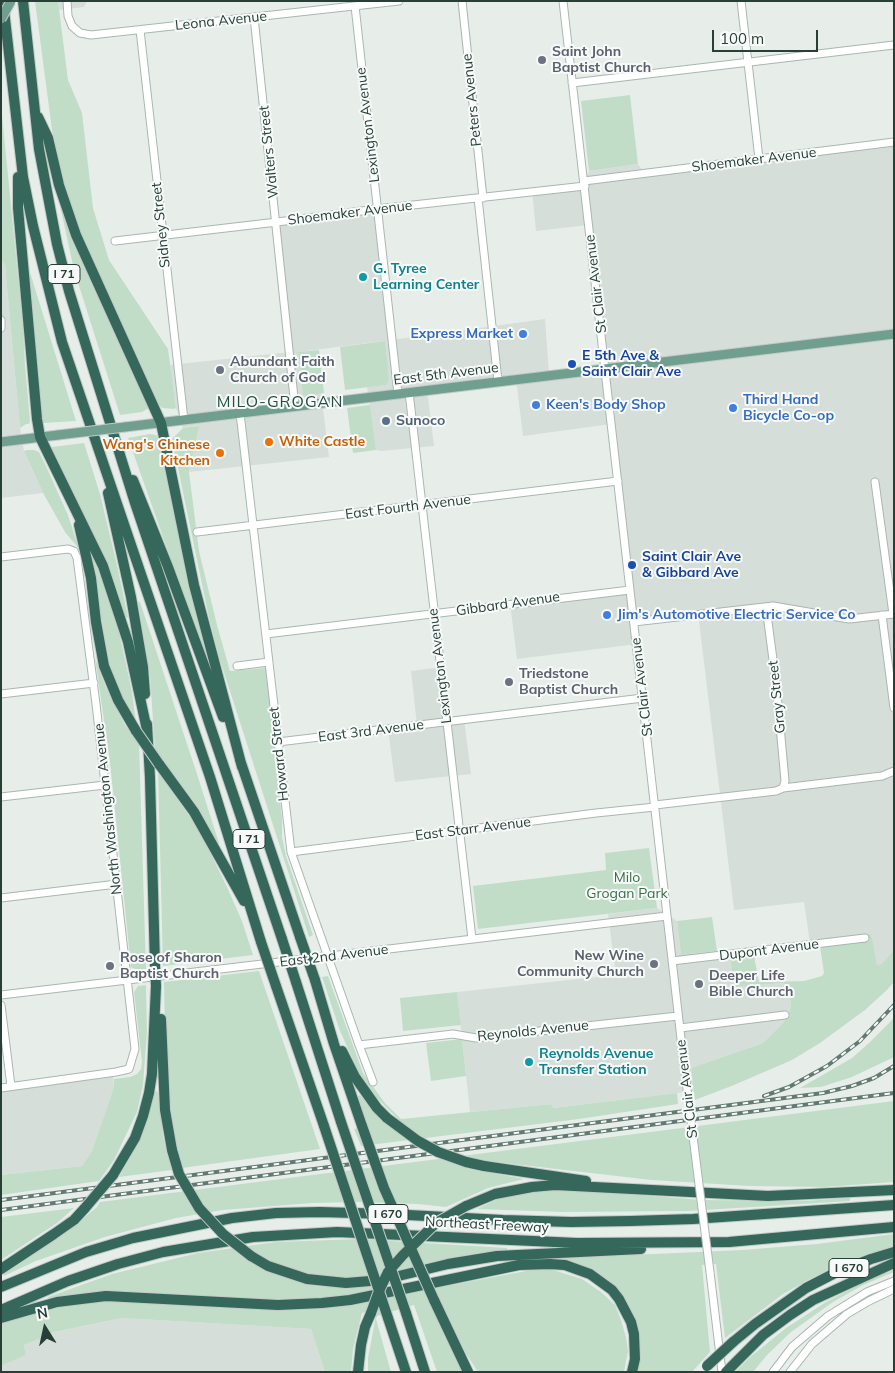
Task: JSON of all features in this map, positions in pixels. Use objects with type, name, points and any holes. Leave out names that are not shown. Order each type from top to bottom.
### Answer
[{"type":"highway","name":"I 71","points":[[3,1],[18,147],[33,226],[62,342],[210,777],[276,986],[406,1372]]},
{"type":"highway","name":"I 71","points":[[23,1],[33,108],[42,165],[57,244],[69,291],[160,580],[232,788],[426,1372]]},
{"type":"highway","points":[[33,108],[48,138],[59,185],[76,235],[161,423],[194,585],[242,767]]},
{"type":"highway","points":[[18,147],[18,208],[36,419],[40,437],[93,545],[118,608],[128,642],[147,730]]},
{"type":"highway","points":[[114,435],[146,508],[242,767],[384,1188],[468,1372]]},
{"type":"highway","points":[[1,1269],[74,1220],[114,1174],[135,1138],[143,1116],[152,1074],[156,986],[150,778],[143,667],[132,597],[96,445]]},
{"type":"highway","points":[[75,510],[91,578],[104,666],[118,700],[159,764],[194,812],[253,915]]},
{"type":"highway","points":[[156,986],[161,1018],[165,1110],[172,1150],[179,1174],[199,1208],[222,1234],[268,1266],[307,1279],[327,1282],[361,1283],[382,1280],[448,1264],[497,1256],[660,1248],[729,1242]]},
{"type":"highway","points":[[328,1020],[354,1077],[377,1108],[418,1141],[438,1152],[484,1166],[634,1189]]},
{"type":"highway","points":[[358,1372],[365,1327],[388,1272],[436,1223],[466,1206],[495,1194],[555,1185],[768,1196],[894,1190]]},
{"type":"highway","name":"Northeast Freeway","points":[[1,1288],[86,1252],[133,1238],[232,1218],[276,1213],[389,1214],[571,1222],[693,1220],[894,1205]]},
{"type":"highway","name":"Northeast Freeway","points":[[1,1310],[68,1281],[118,1264],[163,1252],[253,1237],[336,1232],[558,1242],[729,1242],[894,1227]]},
{"type":"highway","name":"I 670","points":[[705,1369],[733,1342],[773,1310],[806,1288],[835,1273],[894,1252]]},
{"type":"highway","points":[[723,1372],[763,1335],[813,1300],[894,1263]]},
{"type":"highway","points":[[1,1318],[57,1302],[106,1296],[278,1304],[322,1303],[360,1298],[519,1265],[550,1264],[565,1266],[590,1274],[612,1290],[619,1299],[631,1322],[634,1334],[635,1359],[632,1372]]},
{"type":"highway","points":[[364,1372],[364,1353],[371,1313]]},
{"type":"main road","points":[[1,19],[11,1]]},
{"type":"main road","name":"East 5th Avenue","points":[[1,442],[894,334]]},
{"type":"street","name":"Leona Avenue","points":[[67,1],[68,16],[72,26],[80,33],[91,35],[399,1]]},
{"type":"street","name":"Peters Avenue","points":[[462,1],[498,382]]},
{"type":"street","name":"St Clair Avenue","points":[[563,1],[678,1016],[723,1372]]},
{"type":"street","points":[[741,1],[759,159]]},
{"type":"street","name":"Lexington Avenue","points":[[356,6],[398,394]]},
{"type":"street","name":"Walters Street","points":[[254,17],[295,407]]},
{"type":"street","name":"Sidney Street","points":[[140,30],[184,420]]},
{"type":"street","points":[[572,83],[894,44]]},
{"type":"street","name":"Shoemaker Avenue","points":[[115,241],[377,208],[481,198],[894,142]]},
{"type":"street","points":[[1,320],[1,328]]},
{"type":"street","name":"Lexington Avenue","points":[[409,392],[472,939]]},
{"type":"street","name":"Howard Street","points":[[240,413],[291,852],[358,1045],[373,1082]]},
{"type":"street","name":"East Fourth Avenue","points":[[198,532],[618,481]]},
{"type":"street","points":[[634,622],[766,606],[849,620],[893,614],[875,482]]},
{"type":"street","name":"North Washington Avenue","points":[[1,557],[68,549],[74,551],[77,558],[94,684],[134,1049],[129,1068],[116,1072],[11,1086]]},
{"type":"street","name":"Gibbard Avenue","points":[[266,634],[630,590]]},
{"type":"street","name":"Gray Street","points":[[766,606],[776,682],[785,781],[783,788]]},
{"type":"street","points":[[882,615],[894,708]]},
{"type":"street","points":[[237,666],[269,662]]},
{"type":"street","points":[[1,694],[94,684]]},
{"type":"street","name":"East 3rd Avenue","points":[[278,742],[643,698]]},
{"type":"street","name":"East Starr Avenue","points":[[291,852],[776,791],[783,788],[882,776],[894,771]]},
{"type":"street","points":[[1,797],[105,785]]},
{"type":"street","points":[[1,898],[117,884]]},
{"type":"street","name":"East 2nd Avenue","points":[[1,995],[667,916]]},
{"type":"street","name":"Dupont Avenue","points":[[672,961],[865,938]]},
{"type":"street","points":[[1,1005],[11,1086],[1,1088]]},
{"type":"street","name":"Reynolds Avenue","points":[[358,1045],[453,1034],[476,1038],[678,1016]]},
{"type":"street","points":[[680,1028],[785,1016]]},
{"type":"street","points":[[774,1370],[792,1347],[828,1316],[867,1292],[894,1281]]},
{"type":"street","points":[[790,1372],[812,1344],[848,1314],[894,1289]]},
{"type":"shaded area","points":[[58,1],[87,1],[84,7],[59,10]]},
{"type":"shaded area","points":[[894,142],[894,950],[882,965],[877,965],[810,943],[804,902],[734,910],[698,613],[635,621],[637,644],[517,659],[510,603],[630,590],[611,424],[523,436],[516,379],[427,389],[434,446],[376,450],[367,387],[386,385],[384,341],[298,352],[303,395],[321,393],[329,457],[189,472],[198,426],[183,428],[176,408],[170,365],[290,352],[276,221],[377,208],[391,340],[545,319],[549,374],[603,368],[588,225],[536,231],[532,191],[583,184],[589,171],[638,164],[643,171]]},
{"type":"shaded area","points":[[1,259],[5,265],[20,428],[24,451],[43,493],[1,498]]},
{"type":"shaded area","points":[[442,667],[449,721],[464,719],[471,774],[395,782],[388,729],[417,725],[411,671]]},
{"type":"shaded area","points":[[657,908],[677,921],[681,955],[717,951],[730,958],[734,987],[783,983],[789,987],[791,1007],[784,1022],[763,1043],[691,1068],[694,1091],[552,1108],[551,1104],[470,1112],[457,992],[616,975],[608,914]]},
{"type":"shaded area","points":[[113,1074],[114,1087],[92,1151],[82,1166],[1,1175],[1,1088]]},
{"type":"shaded area","points":[[122,1318],[311,1329],[325,1372],[1,1372],[1,1366],[26,1355],[24,1345],[37,1338],[54,1332]]},
{"type":"green space","points":[[35,1],[58,1],[68,80],[82,113],[93,208],[109,260],[168,349],[176,408],[174,409],[163,408],[157,404],[73,216],[58,165]]},
{"type":"green space","points":[[630,95],[638,164],[589,171],[581,101]]},
{"type":"green space","points":[[1,105],[23,326],[30,421],[29,424],[20,428],[5,265],[1,259]]},
{"type":"green space","points":[[59,201],[71,235],[149,408],[142,412],[120,415],[74,270]]},
{"type":"green space","points":[[27,269],[29,269],[76,421],[43,423]]},
{"type":"green space","points":[[385,341],[389,380],[386,385],[345,390],[340,347]]},
{"type":"green space","points":[[319,350],[324,393],[303,396],[298,352]]},
{"type":"green space","points":[[370,405],[376,450],[353,453],[347,408]]},
{"type":"green space","points":[[199,426],[189,472],[199,551],[230,671],[266,668],[282,819],[282,837],[286,856],[313,935],[309,937],[219,657],[209,618],[172,439],[183,428]]},
{"type":"green space","points":[[150,434],[156,435],[159,438],[183,555],[213,672],[211,673],[128,438]]},
{"type":"green space","points":[[84,443],[100,494],[128,617],[126,618],[124,618],[52,453],[52,447]]},
{"type":"green space","points":[[24,451],[39,452],[68,515],[79,549],[65,532],[43,493]]},
{"type":"green space","points":[[92,556],[94,557],[116,618],[132,692],[136,722],[125,705],[111,673]]},
{"type":"green space","points":[[138,602],[140,602],[195,768],[218,844],[155,751],[150,676]]},
{"type":"green space","points":[[95,658],[105,685],[125,725],[139,743],[146,969],[137,970],[131,967],[110,762]]},
{"type":"green space","points":[[158,770],[200,832],[242,921],[253,955],[163,966]]},
{"type":"green space","name":"Milo Grogan Park","points":[[649,848],[657,908],[478,929],[473,886],[606,870],[605,853]]},
{"type":"green space","points":[[712,917],[717,951],[681,955],[677,921]]},
{"type":"green space","points":[[871,934],[877,965],[882,964],[894,950],[894,982],[887,990],[865,1010],[820,1043],[792,1060],[695,1100],[691,1068],[763,1043],[784,1022],[791,1007],[789,987],[783,983],[734,987],[730,958],[754,956],[759,982],[804,981],[822,976],[824,973],[821,941]]},
{"type":"green space","points":[[259,971],[320,1149],[182,1168],[172,1134],[166,1082],[164,982]]},
{"type":"green space","points":[[328,976],[363,1073],[385,1103],[401,1119],[551,1104],[553,1108],[677,1093],[678,1104],[579,1119],[361,1146],[354,1129],[368,1126],[358,1096],[360,1095],[378,1116],[398,1119],[369,1090],[360,1075],[340,1031],[322,977]]},
{"type":"green space","points":[[146,985],[147,1032],[143,1085],[137,1112],[114,1160],[99,1181],[1,1195],[1,1175],[82,1166],[92,1151],[114,1087],[114,1079],[130,1077],[137,1074],[141,1069],[142,1062],[134,992],[138,986]]},
{"type":"green space","points":[[457,992],[461,1025],[403,1031],[400,998]]},
{"type":"green space","points":[[894,1018],[894,1057],[852,1077],[821,1087],[800,1088],[852,1058]]},
{"type":"green space","points":[[462,1039],[466,1076],[431,1081],[426,1043]]},
{"type":"green space","points":[[155,1091],[158,1092],[163,1136],[172,1170],[119,1177],[139,1142],[147,1122]]},
{"type":"green space","points":[[894,1101],[894,1182],[824,1187],[749,1186],[651,1180],[479,1160],[477,1170],[524,1179],[488,1188],[446,1207],[358,1202],[313,1203],[223,1210],[176,1218],[105,1237],[36,1261],[4,1276],[2,1273],[63,1235],[97,1207],[100,1202]]},
{"type":"green space","points":[[578,1190],[702,1200],[803,1201],[850,1198],[850,1201],[689,1211],[562,1212],[477,1209],[496,1200],[521,1193]]},
{"type":"green space","points":[[74,1208],[57,1223],[1,1260],[1,1217]]},
{"type":"green space","points":[[894,1234],[894,1246],[844,1263],[808,1280],[783,1294],[725,1338],[716,1264],[702,1265],[710,1352],[692,1372],[636,1372],[635,1319],[620,1292],[597,1272],[564,1260],[564,1258],[742,1250],[817,1244]]},
{"type":"green space","points":[[358,1239],[507,1248],[507,1251],[467,1255],[412,1270],[358,1279],[310,1276],[282,1267],[251,1250],[248,1256],[250,1262],[265,1269],[301,1283],[316,1286],[347,1288],[388,1284],[367,1292],[340,1298],[298,1301],[49,1300],[48,1297],[112,1274],[198,1253],[276,1242]]},
{"type":"green space","points":[[537,1269],[553,1270],[582,1279],[601,1292],[615,1305],[626,1337],[628,1351],[624,1372],[478,1372],[465,1352],[438,1297],[429,1300],[464,1372],[437,1372],[414,1305],[377,1316],[376,1319],[391,1372],[368,1372],[368,1358],[377,1310],[362,1313],[353,1349],[351,1372],[325,1372],[311,1329],[122,1318],[54,1332],[24,1345],[26,1355],[1,1366],[1,1323],[73,1304],[105,1301],[319,1308],[361,1303]]},
{"type":"green space","points":[[894,1270],[894,1272],[863,1285],[833,1302],[791,1332],[767,1355],[753,1372],[735,1372],[786,1328],[826,1302],[867,1281]]},
{"type":"railway","points":[[764,1096],[789,1087],[827,1066],[860,1041],[894,1005]]},
{"type":"railway","points":[[1,1200],[823,1093],[874,1078],[894,1066]]},
{"type":"railway","points":[[1,1210],[894,1093]]},
{"type":"place","name":"Saint John Baptist Church","points":[[542,60]]},
{"type":"place","name":"G. Tyree Learning Center","points":[[363,277]]},
{"type":"place","name":"Express Market","points":[[523,334]]},
{"type":"place","name":"E 5th Ave & Saint Clair Ave","points":[[572,364]]},
{"type":"place","name":"Abundant Faith Church of God","points":[[220,370]]},
{"type":"place","name":"Keen's Body Shop","points":[[536,405]]},
{"type":"place","name":"Third Hand Bicycle Co-op","points":[[733,408]]},
{"type":"place","name":"Sunoco","points":[[386,421]]},
{"type":"place","name":"White Castle","points":[[269,442]]},
{"type":"place","name":"Wang's Chinese Kitchen","points":[[220,453]]},
{"type":"place","name":"Saint Clair Ave & Gibbard Ave","points":[[632,565]]},
{"type":"place","name":"Jim's Automotive Electric Service Co","points":[[607,615]]},
{"type":"place","name":"Triedstone Baptist Church","points":[[509,682]]},
{"type":"place","name":"New Wine Community Church","points":[[654,964]]},
{"type":"place","name":"Rose of Sharon Baptist Church","points":[[110,966]]},
{"type":"place","name":"Deeper Life Bible Church","points":[[699,984]]},
{"type":"place","name":"Reynolds Avenue Transfer Station","points":[[529,1062]]},
{"type":"district","name":"MILO-GROGAN","points":[[280,402]]}]
